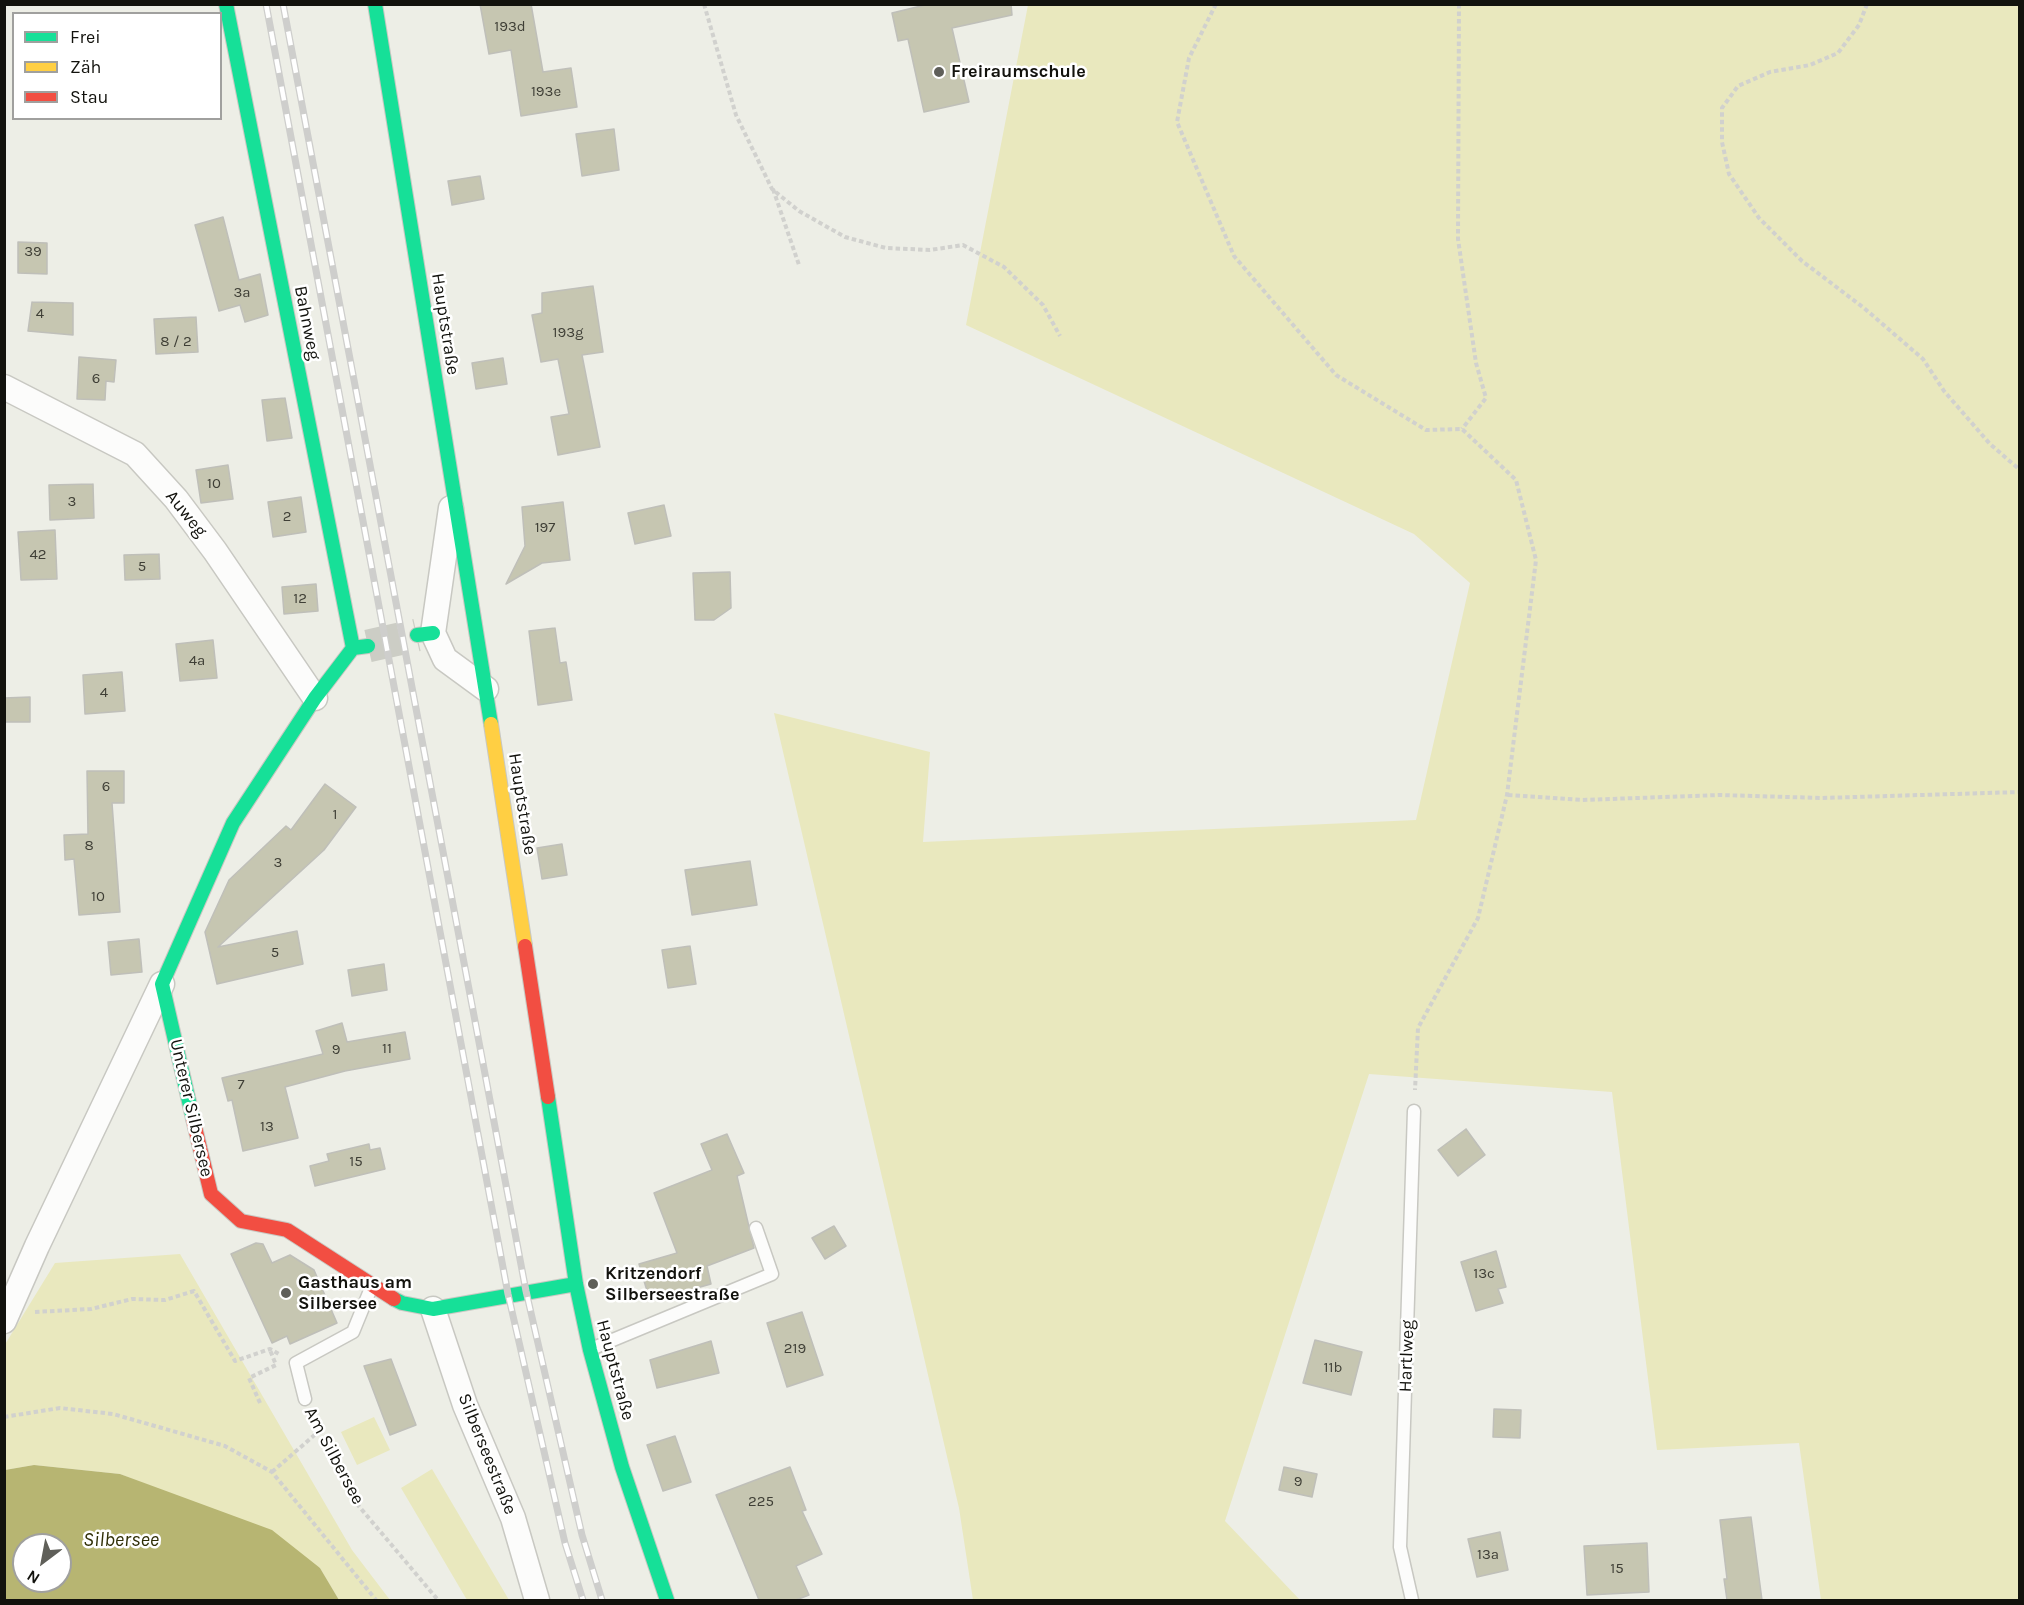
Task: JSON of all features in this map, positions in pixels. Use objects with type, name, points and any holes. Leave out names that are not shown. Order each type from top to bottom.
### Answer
[{"type":"street","name":"Bahnweg","points":[[226,4],[353,648]]},
{"type":"street","name":"Hauptstraße","points":[[375,4],[486,689],[576,1284],[590,1350],[622,1467],[668,1600]]},
{"type":"street","name":"Auweg","points":[[4,387],[135,454],[176,499],[215,551],[315,698]]},
{"type":"street","points":[[454,494],[425,634],[445,659],[486,689]]},
{"type":"street","points":[[7,1318],[37,1246],[162,984],[233,823],[315,698],[353,648],[368,646]]},
{"type":"street","name":"Unterer Silbersee","points":[[162,984],[211,1194],[241,1221],[287,1230],[402,1303],[433,1309],[576,1284]]},
{"type":"street","name":"Silberseestraße","points":[[433,1309],[465,1405],[513,1518],[537,1600]]},
{"type":"lane","name":"Hartlweg","points":[[1412,1600],[1401,1547],[1414,1111]]},
{"type":"lane","points":[[590,1350],[772,1274],[756,1228]]},
{"type":"lane","points":[[296,1363],[353,1332],[372,1286]]},
{"type":"lane","name":"Am Silbersee","points":[[296,1363],[305,1399]]},
{"type":"path","points":[[704,4],[736,115],[772,189],[799,265]]},
{"type":"path","points":[[1216,4],[1189,58],[1177,122],[1234,256],[1336,375],[1426,430],[1462,429],[1516,480],[1536,560],[1507,795],[1478,918],[1418,1028],[1414,1111]]},
{"type":"path","points":[[1459,4],[1458,239],[1476,363],[1486,399],[1462,429]]},
{"type":"path","points":[[1867,4],[1859,25],[1838,53],[1810,65],[1770,72],[1738,86],[1722,108],[1722,142],[1729,174],[1759,219],[1802,261],[1864,308],[1923,359],[1944,391],[1990,444],[2019,470]]},
{"type":"path","points":[[772,189],[799,211],[845,237],[886,248],[930,250],[963,245],[1004,267],[1043,305],[1060,336]]},
{"type":"path","points":[[1507,795],[1582,800],[1720,795],[1822,798],[2019,792]]},
{"type":"path","points":[[7,1318],[91,1309],[132,1299],[165,1300],[194,1292],[235,1361],[270,1349],[296,1363]]},
{"type":"path","points":[[260,1403],[249,1378],[276,1365],[270,1349]]},
{"type":"path","name":"Am Silbersee","points":[[305,1399],[318,1432],[352,1498],[438,1600]]},
{"type":"path","points":[[4,1418],[60,1408],[113,1414],[225,1446],[272,1472],[376,1600]]},
{"type":"path","points":[[272,1472],[318,1432]]},
{"type":"green space","points":[[1028,5],[2019,5],[2019,1600],[1821,1600],[1799,1443],[1657,1450],[1612,1092],[1369,1074],[1225,1521],[1300,1600],[973,1600],[959,1508],[774,713],[930,752],[923,842],[1416,820],[1470,583],[1414,534],[966,325]]},
{"type":"green space","points":[[180,1254],[352,1550],[390,1600],[339,1600],[320,1568],[189,1501],[120,1474],[34,1465],[5,1470],[4,1346],[55,1263]]},
{"type":"green space","points":[[374,1417],[390,1450],[357,1465],[341,1432]]},
{"type":"green space","points":[[432,1469],[509,1600],[467,1600],[401,1488]]},
{"type":"water","name":"Silbersee","points":[[34,1465],[120,1474],[272,1530],[320,1568],[339,1600],[5,1600],[5,1470]]},
{"type":"building","points":[[480,4],[531,4],[543,72],[571,68],[577,107],[521,116],[511,50],[489,54]]},
{"type":"building","name":"Freiraumschule","points":[[929,4],[1011,4],[1012,15],[952,28],[969,102],[924,112],[908,39],[898,41],[892,13]]},
{"type":"building","points":[[614,129],[619,170],[582,176],[576,134]]},
{"type":"building","points":[[480,176],[484,199],[452,205],[448,181]]},
{"type":"building","points":[[223,217],[239,280],[260,274],[268,315],[245,322],[240,305],[219,311],[195,225]]},
{"type":"building","points":[[18,242],[47,243],[47,274],[18,273]]},
{"type":"building","points":[[593,286],[603,352],[582,355],[600,447],[558,455],[551,417],[569,414],[558,359],[541,362],[532,315],[542,313],[542,293]]},
{"type":"building","points":[[32,302],[73,303],[73,335],[28,331]]},
{"type":"building","points":[[196,317],[198,352],[156,354],[154,319]]},
{"type":"building","points":[[79,357],[116,360],[114,382],[106,381],[105,400],[77,399]]},
{"type":"building","points":[[503,358],[507,384],[476,389],[472,363]]},
{"type":"building","points":[[285,398],[292,438],[267,441],[262,400]]},
{"type":"building","points":[[228,465],[233,499],[201,503],[196,470]]},
{"type":"building","points":[[93,484],[94,518],[50,520],[49,485]]},
{"type":"building","points":[[301,497],[306,532],[273,537],[268,502]]},
{"type":"building","points":[[563,502],[570,560],[542,563],[506,584],[525,546],[522,507]]},
{"type":"building","points":[[664,505],[671,536],[635,544],[628,513]]},
{"type":"building","points":[[55,530],[57,579],[21,580],[18,532]]},
{"type":"building","points":[[159,554],[160,579],[125,580],[124,555]]},
{"type":"building","points":[[730,572],[731,608],[714,620],[695,620],[693,573]]},
{"type":"building","points":[[316,584],[318,611],[284,614],[282,587]]},
{"type":"building","points":[[555,628],[560,663],[566,662],[572,700],[538,705],[529,631]]},
{"type":"building","points":[[213,640],[217,678],[180,681],[176,644]]},
{"type":"building","points":[[122,672],[125,711],[85,714],[83,675]]},
{"type":"building","points":[[30,697],[30,722],[4,722],[4,698]]},
{"type":"building","points":[[87,771],[124,771],[124,803],[112,803],[120,912],[79,915],[74,859],[65,860],[64,835],[88,834]]},
{"type":"building","points":[[325,784],[356,807],[324,850],[218,947],[297,931],[303,964],[217,984],[205,932],[229,880],[286,826],[291,830]]},
{"type":"building","points":[[562,844],[567,875],[542,879],[537,848]]},
{"type":"building","points":[[750,861],[757,905],[692,915],[685,870]]},
{"type":"building","points":[[139,939],[142,972],[111,975],[108,942]]},
{"type":"building","points":[[690,946],[696,984],[668,988],[662,950]]},
{"type":"building","points":[[384,964],[387,990],[352,996],[348,970]]},
{"type":"building","points":[[342,1023],[347,1042],[405,1032],[410,1059],[345,1071],[285,1087],[298,1138],[243,1151],[232,1100],[228,1101],[222,1078],[323,1054],[316,1031]]},
{"type":"building","points":[[1466,1129],[1485,1155],[1458,1176],[1438,1150]]},
{"type":"building","points":[[727,1134],[744,1173],[737,1176],[754,1248],[707,1266],[711,1284],[650,1301],[639,1264],[677,1253],[654,1193],[712,1170],[701,1144]]},
{"type":"building","points":[[369,1144],[370,1150],[380,1148],[385,1169],[315,1186],[310,1166],[329,1161],[327,1154]]},
{"type":"building","points":[[834,1226],[846,1246],[825,1259],[812,1238]]},
{"type":"building","name":"Gasthaus am Silbersee","points":[[256,1243],[263,1244],[272,1263],[290,1255],[314,1270],[337,1323],[290,1344],[287,1336],[272,1343],[231,1254]]},
{"type":"building","points":[[1496,1251],[1506,1287],[1498,1289],[1503,1303],[1476,1311],[1461,1262]]},
{"type":"building","points":[[802,1312],[823,1375],[787,1387],[767,1323]]},
{"type":"building","points":[[1315,1340],[1362,1352],[1351,1395],[1303,1383]]},
{"type":"building","points":[[711,1341],[719,1373],[657,1388],[650,1360]]},
{"type":"building","points":[[391,1359],[416,1425],[390,1435],[364,1366]]},
{"type":"building","points":[[1494,1409],[1521,1410],[1520,1438],[1493,1437]]},
{"type":"building","points":[[675,1436],[691,1482],[663,1491],[647,1445]]},
{"type":"building","points":[[790,1467],[806,1510],[802,1511],[822,1554],[796,1566],[809,1595],[796,1600],[759,1600],[716,1495]]},
{"type":"building","points":[[1284,1467],[1317,1474],[1312,1497],[1279,1490]]},
{"type":"building","points":[[1751,1517],[1762,1600],[1727,1600],[1724,1579],[1727,1579],[1720,1520]]},
{"type":"building","points":[[1500,1532],[1508,1570],[1477,1577],[1468,1539]]},
{"type":"building","points":[[1647,1543],[1649,1592],[1587,1595],[1584,1546]]},
{"type":"tunnel","points":[[368,646],[417,635]]},
{"type":"railway","points":[[266,4],[508,1294],[565,1543],[583,1600]]},
{"type":"railway","points":[[283,4],[526,1291],[582,1535],[602,1600]]},
{"type":"traffic: fast","points":[[226,4],[353,648]]},
{"type":"traffic: fast","points":[[375,4],[491,724]]},
{"type":"traffic: fast","points":[[417,635],[433,633]]},
{"type":"traffic: fast","points":[[193,1119],[162,984],[233,823],[315,698],[353,648],[368,646]]},
{"type":"traffic: fast","points":[[548,1097],[576,1284],[590,1350],[622,1467],[667,1600]]},
{"type":"traffic: fast","points":[[394,1299],[402,1303],[433,1309],[576,1284]]},
{"type":"traffic: slow","points":[[491,724],[525,946]]},
{"type":"traffic: jam","points":[[525,946],[548,1097]]},
{"type":"traffic: jam","points":[[193,1119],[211,1194],[241,1221],[287,1230],[394,1299]]},
{"type":"place","name":"Freiraumschule","points":[[939,72]]},
{"type":"place","name":"Kritzendorf Silberseestraße","points":[[593,1284]]},
{"type":"place","name":"Gasthaus am Silbersee","points":[[286,1293]]}]
